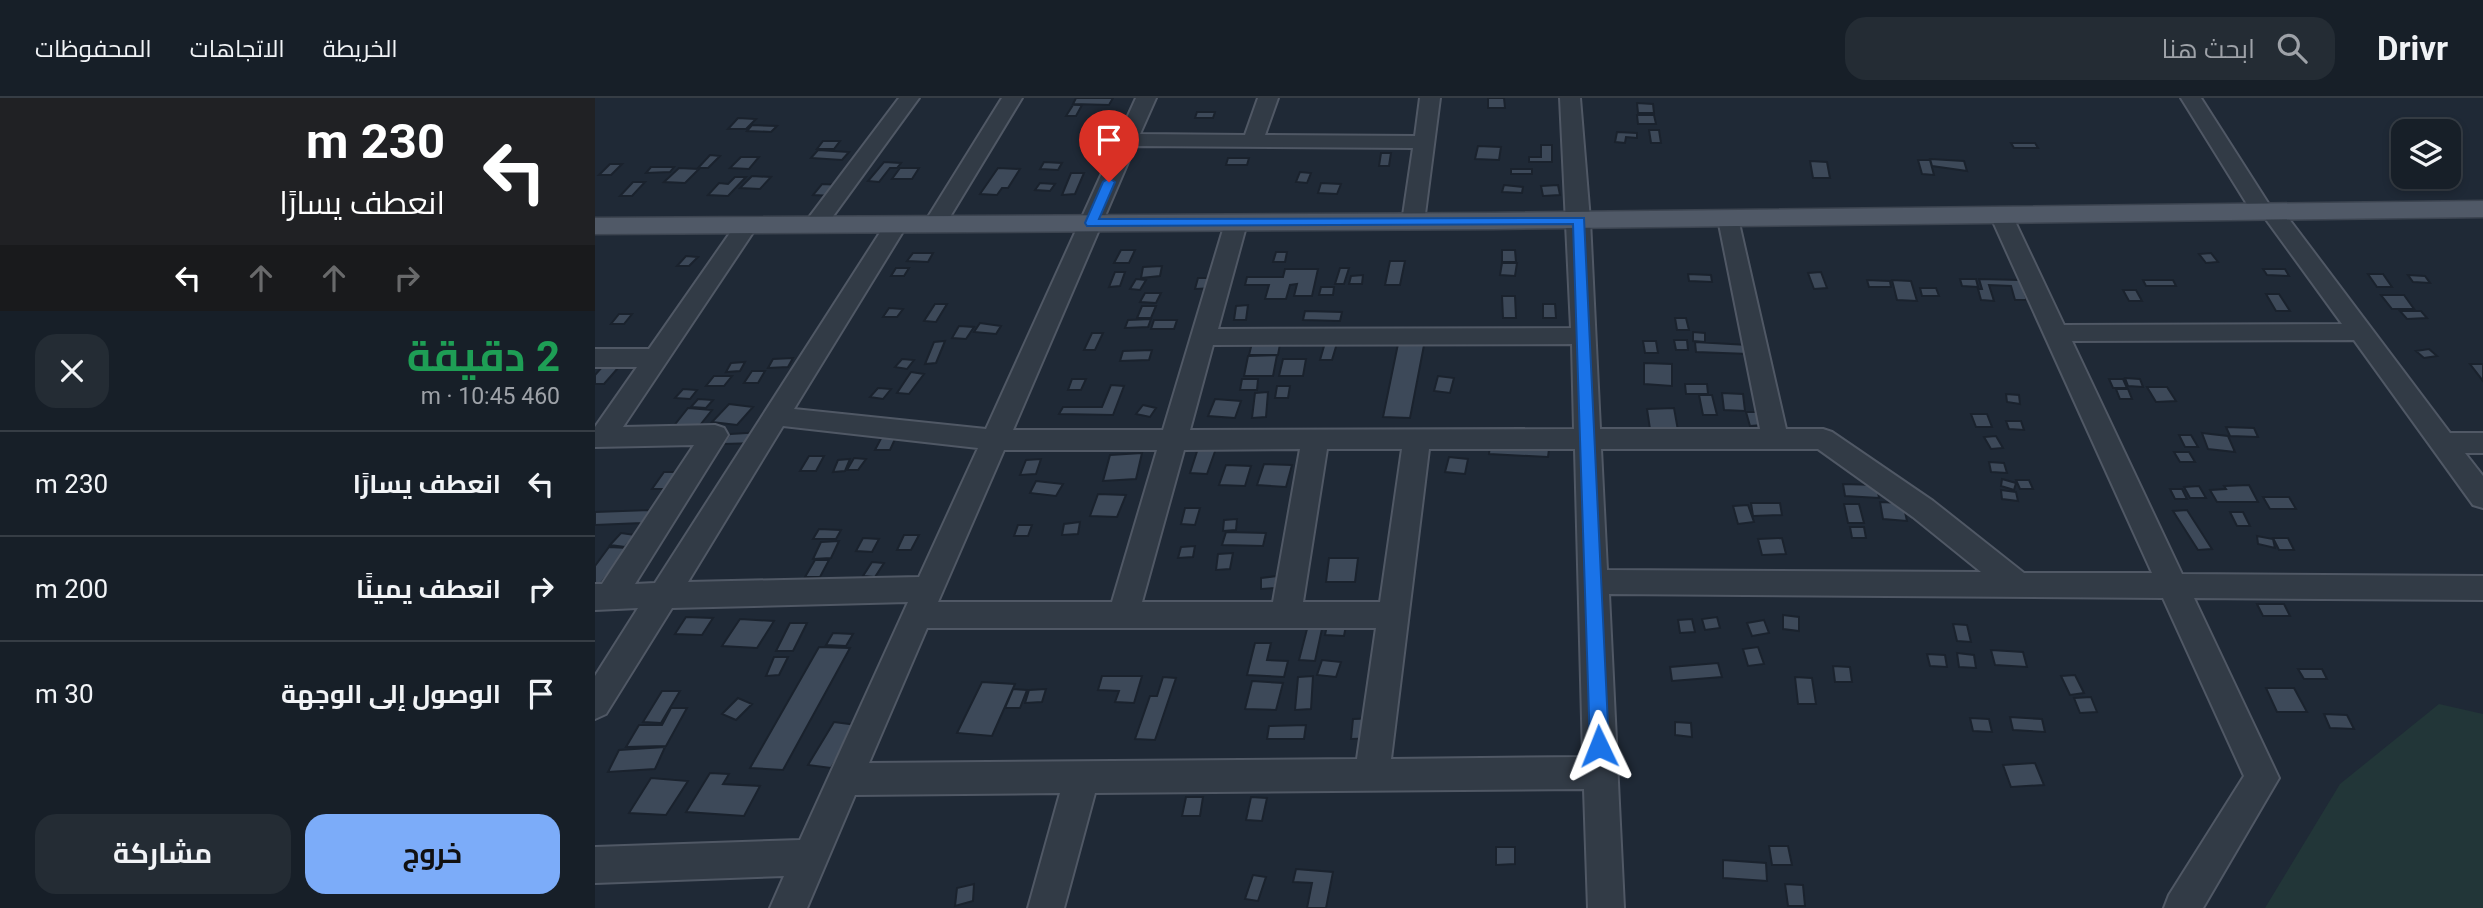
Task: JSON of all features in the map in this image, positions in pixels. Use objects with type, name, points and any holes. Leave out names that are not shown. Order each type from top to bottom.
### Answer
[{"type":"main road","points":[[595,226],[1413,222],[2483,209]]},
{"type":"street","points":[[815,225],[909,98]]},
{"type":"street","points":[[934,225],[1012,98]]},
{"type":"street","points":[[789,908],[1146,98]]},
{"type":"street","points":[[1253,141],[1268,98]]},
{"type":"street","points":[[1413,222],[1430,98]]},
{"type":"street","points":[[1570,98],[1579,220],[1606,908]]},
{"type":"street","points":[[2191,98],[2267,212],[2361,332],[2483,497]]},
{"type":"street","points":[[1128,140],[1425,142]]},
{"type":"street","points":[[2001,215],[2262,778],[2182,908]]},
{"type":"street","points":[[1730,219],[1775,439]]},
{"type":"street","points":[[1123,615],[1236,223]]},
{"type":"street","points":[[599,437],[747,225]]},
{"type":"street","points":[[595,704],[897,225]]},
{"type":"street","points":[[2056,333],[2361,332]]},
{"type":"street","points":[[1203,337],[1584,336]]},
{"type":"street","points":[[595,358],[656,358]]},
{"type":"street","points":[[776,416],[995,440],[1588,437],[1823,439],[1923,509],[2018,585]]},
{"type":"street","points":[[599,437],[715,435],[602,597]]},
{"type":"street","points":[[1286,614],[1315,438]]},
{"type":"street","points":[[1372,773],[1417,438]]},
{"type":"street","points":[[2444,443],[2483,443]]},
{"type":"street","points":[[1593,582],[2483,588]]},
{"type":"street","points":[[602,597],[663,595],[924,602],[1123,615],[1393,615]]},
{"type":"street","points":[[846,779],[1601,773]]},
{"type":"street","points":[[1046,908],[1082,776]]},
{"type":"street","points":[[595,865],[811,858]]},
{"type":"green space","points":[[2439,704],[2483,714],[2483,908],[2265,908],[2340,784]]},
{"type":"building","points":[[1076,98],[1113,98],[1109,105],[1073,104]]},
{"type":"building","points":[[1488,98],[1504,98],[1505,108],[1488,108]]},
{"type":"building","points":[[1637,103],[1653,104],[1654,113],[1638,113]]},
{"type":"building","points":[[1073,105],[1082,105],[1076,116],[1066,116]]},
{"type":"building","points":[[1197,112],[1215,112],[1213,118],[1195,118]]},
{"type":"building","points":[[1637,115],[1654,115],[1656,124],[1638,124]]},
{"type":"building","points":[[738,118],[756,119],[746,129],[728,129]]},
{"type":"building","points":[[752,125],[777,126],[771,132],[747,131]]},
{"type":"building","points":[[1649,130],[1659,130],[1661,143],[1651,143]]},
{"type":"building","points":[[1617,132],[1637,133],[1637,138],[1626,137],[1625,143],[1615,142]]},
{"type":"building","points":[[823,141],[840,141],[834,149],[817,149]]},
{"type":"building","points":[[2011,143],[2035,143],[2038,148],[2014,148]]},
{"type":"building","points":[[1541,145],[1552,145],[1552,162],[1529,162],[1529,157],[1541,157]]},
{"type":"building","points":[[1478,146],[1501,147],[1499,160],[1475,159]]},
{"type":"building","points":[[818,150],[849,152],[842,160],[811,158]]},
{"type":"building","points":[[1381,153],[1391,153],[1389,166],[1379,166]]},
{"type":"building","points":[[710,155],[720,156],[708,168],[698,168]]},
{"type":"building","points":[[741,157],[759,157],[749,169],[730,168]]},
{"type":"building","points":[[1228,158],[1249,158],[1247,165],[1226,165]]},
{"type":"building","points":[[1930,159],[1964,161],[1967,171],[1932,166]]},
{"type":"building","points":[[1918,160],[1930,160],[1934,175],[1922,174]]},
{"type":"building","points":[[1810,161],[1827,162],[1830,178],[1813,178]]},
{"type":"building","points":[[884,162],[901,163],[897,168],[890,168],[879,182],[868,181]]},
{"type":"building","points":[[1044,162],[1062,163],[1058,170],[1040,169]]},
{"type":"building","points":[[610,164],[622,164],[611,175],[599,175]]},
{"type":"building","points":[[651,167],[674,167],[670,172],[646,173]]},
{"type":"building","points":[[679,168],[699,169],[685,183],[664,182]]},
{"type":"building","points":[[900,168],[919,168],[912,179],[892,179]]},
{"type":"building","points":[[998,168],[1020,169],[1008,188],[1002,188],[997,195],[980,194]]},
{"type":"building","points":[[1511,169],[1532,169],[1532,174],[1511,174]]},
{"type":"building","points":[[1300,172],[1311,173],[1307,183],[1296,182]]},
{"type":"building","points":[[1071,173],[1084,173],[1075,194],[1062,195]]},
{"type":"building","points":[[752,176],[771,177],[760,189],[740,188]]},
{"type":"building","points":[[735,177],[746,177],[728,196],[708,195],[719,183],[728,184]]},
{"type":"building","points":[[633,182],[645,182],[632,196],[620,196]]},
{"type":"building","points":[[1040,183],[1055,184],[1050,191],[1035,190]]},
{"type":"building","points":[[1321,183],[1341,184],[1337,194],[1318,193]]},
{"type":"building","points":[[822,184],[842,185],[833,196],[813,195]]},
{"type":"building","points":[[1504,185],[1523,187],[1522,193],[1502,192]]},
{"type":"building","points":[[1558,185],[1560,195],[1543,196],[1541,186]]},
{"type":"building","points":[[1121,250],[1135,250],[1129,263],[1114,263]]},
{"type":"building","points":[[1502,250],[1515,250],[1516,262],[1502,262]]},
{"type":"building","points":[[1276,252],[1287,252],[1285,262],[1273,262]]},
{"type":"building","points":[[913,253],[933,253],[928,262],[907,261]]},
{"type":"building","points":[[2211,253],[2218,262],[2206,263],[2199,254]]},
{"type":"building","points":[[686,256],[698,257],[689,266],[677,266]]},
{"type":"building","points":[[1390,261],[1405,261],[1400,285],[1385,285]]},
{"type":"building","points":[[1502,263],[1517,263],[1515,276],[1500,275]]},
{"type":"building","points":[[1162,266],[1160,276],[1141,278],[1143,267]]},
{"type":"building","points":[[896,268],[909,268],[904,276],[891,276]]},
{"type":"building","points":[[1340,268],[1349,268],[1344,284],[1335,284]]},
{"type":"building","points":[[1285,269],[1318,269],[1312,296],[1294,296],[1297,284],[1290,285],[1286,299],[1265,299],[1269,285],[1245,285],[1247,277],[1283,277]]},
{"type":"building","points":[[2263,269],[2285,269],[2289,276],[2267,275]]},
{"type":"building","points":[[1115,272],[1125,272],[1120,286],[1109,287]]},
{"type":"building","points":[[1821,272],[1827,288],[1814,289],[1808,273]]},
{"type":"building","points":[[1688,274],[1711,275],[1712,282],[1689,281]]},
{"type":"building","points":[[2368,274],[2383,274],[2392,287],[2377,287]]},
{"type":"building","points":[[1363,275],[1362,284],[1349,284],[1351,276]]},
{"type":"building","points":[[2408,275],[2425,276],[2430,283],[2413,282]]},
{"type":"building","points":[[1198,278],[1218,278],[1215,288],[1195,289]]},
{"type":"building","points":[[1136,279],[1146,280],[1140,290],[1130,289]]},
{"type":"building","points":[[1960,279],[1976,279],[1978,287],[1962,286]]},
{"type":"building","points":[[1979,279],[2020,280],[2027,300],[2015,300],[2011,286],[1989,285],[1994,301],[1981,300]]},
{"type":"building","points":[[1867,280],[1890,281],[1891,287],[1869,287]]},
{"type":"building","points":[[1892,280],[1911,281],[1917,301],[1897,300]]},
{"type":"building","points":[[2143,280],[2173,280],[2176,286],[2146,286]]},
{"type":"building","points":[[1321,287],[1334,287],[1333,295],[1319,295]]},
{"type":"building","points":[[1920,288],[1936,288],[1939,296],[1922,296]]},
{"type":"building","points":[[2123,290],[2136,290],[2142,301],[2129,301]]},
{"type":"building","points":[[1145,293],[1161,293],[1156,303],[1140,302]]},
{"type":"building","points":[[2266,294],[2279,294],[2290,311],[2276,311]]},
{"type":"building","points":[[2381,295],[2404,295],[2414,309],[2392,309]]},
{"type":"building","points":[[1502,296],[1515,296],[1516,318],[1503,318]]},
{"type":"building","points":[[935,304],[947,304],[936,322],[924,321]]},
{"type":"building","points":[[1543,304],[1555,304],[1556,318],[1543,318]]},
{"type":"building","points":[[1248,305],[1246,320],[1234,320],[1236,306]]},
{"type":"building","points":[[1142,306],[1156,306],[1151,318],[1137,318]]},
{"type":"building","points":[[889,308],[903,309],[897,317],[883,317]]},
{"type":"building","points":[[1305,311],[1342,312],[1340,321],[1303,320]]},
{"type":"building","points":[[2400,311],[2421,311],[2427,318],[2407,319]]},
{"type":"building","points":[[619,314],[632,314],[624,324],[611,324]]},
{"type":"building","points":[[1675,318],[1686,318],[1689,330],[1677,330]]},
{"type":"building","points":[[1151,319],[1148,327],[1125,328],[1128,320]]},
{"type":"building","points":[[1154,320],[1177,320],[1174,329],[1151,329]]},
{"type":"building","points":[[980,323],[1001,326],[996,334],[974,332]]},
{"type":"building","points":[[959,326],[974,327],[966,339],[952,338]]},
{"type":"building","points":[[1693,332],[1705,333],[1705,342],[1693,341]]},
{"type":"building","points":[[1092,333],[1103,333],[1095,350],[1084,350]]},
{"type":"building","points":[[1253,339],[1281,339],[1278,355],[1249,355]]},
{"type":"building","points":[[1326,339],[1338,340],[1332,360],[1320,360]]},
{"type":"building","points":[[1399,339],[1425,340],[1410,418],[1383,417]]},
{"type":"building","points":[[1674,340],[1687,340],[1688,350],[1676,350]]},
{"type":"building","points":[[945,341],[936,363],[925,364],[934,342]]},
{"type":"building","points":[[1643,341],[1656,341],[1658,353],[1645,353]]},
{"type":"building","points":[[1695,342],[1748,345],[1749,354],[1696,352]]},
{"type":"building","points":[[2429,349],[2437,356],[2424,358],[2416,351]]},
{"type":"building","points":[[1152,350],[1149,360],[1120,361],[1123,351]]},
{"type":"building","points":[[1277,355],[1273,376],[1244,376],[1248,356]]},
{"type":"building","points":[[793,358],[788,367],[768,368],[773,359]]},
{"type":"building","points":[[902,359],[914,360],[907,369],[895,367]]},
{"type":"building","points":[[1283,359],[1306,359],[1303,376],[1279,376]]},
{"type":"building","points":[[745,362],[740,371],[726,372],[731,363]]},
{"type":"building","points":[[1644,363],[1672,364],[1672,386],[1644,384]]},
{"type":"building","points":[[2470,364],[2483,364],[2483,381]]},
{"type":"building","points":[[602,367],[618,368],[604,384],[595,384],[595,375]]},
{"type":"building","points":[[752,371],[765,371],[758,383],[744,383]]},
{"type":"building","points":[[911,372],[924,374],[909,394],[897,393]]},
{"type":"building","points":[[714,376],[732,376],[724,386],[706,386]]},
{"type":"building","points":[[1438,376],[1454,378],[1450,393],[1434,391]]},
{"type":"building","points":[[2125,378],[2140,379],[2143,387],[2128,386]]},
{"type":"building","points":[[1072,379],[1086,379],[1081,390],[1068,390]]},
{"type":"building","points":[[1242,379],[1258,379],[1257,390],[1240,390]]},
{"type":"building","points":[[2109,379],[2123,379],[2127,388],[2113,388]]},
{"type":"building","points":[[1685,384],[1707,384],[1708,394],[1686,394]]},
{"type":"building","points":[[1111,385],[1124,386],[1113,415],[1059,414],[1063,407],[1102,407]]},
{"type":"building","points":[[1277,386],[1290,386],[1288,398],[1275,398]]},
{"type":"building","points":[[2147,387],[2167,387],[2176,401],[2156,402]]},
{"type":"building","points":[[878,388],[891,389],[883,399],[870,397]]},
{"type":"building","points":[[683,389],[697,390],[690,399],[675,398]]},
{"type":"building","points":[[2116,389],[2128,389],[2132,399],[2120,399]]},
{"type":"building","points":[[1268,392],[1266,417],[1252,418],[1255,393]]},
{"type":"building","points":[[1722,393],[1743,394],[1745,411],[1724,410]]},
{"type":"building","points":[[2006,394],[2019,395],[2020,404],[2007,402]]},
{"type":"building","points":[[1699,395],[1712,395],[1717,415],[1703,415]]},
{"type":"building","points":[[698,399],[713,400],[706,408],[691,407]]},
{"type":"building","points":[[1215,399],[1241,401],[1235,418],[1208,416]]},
{"type":"building","points":[[729,404],[753,407],[737,425],[712,422]]},
{"type":"building","points":[[1143,405],[1156,408],[1150,417],[1136,414]]},
{"type":"building","points":[[688,408],[712,410],[693,434],[669,432]]},
{"type":"building","points":[[1674,408],[1679,436],[1651,436],[1647,409]]},
{"type":"building","points":[[1746,412],[1759,412],[1763,425],[1750,426]]},
{"type":"building","points":[[1971,414],[1987,414],[1992,427],[1976,427]]},
{"type":"building","points":[[2006,421],[2021,421],[2024,430],[2009,429]]},
{"type":"building","points":[[901,426],[890,450],[875,450],[887,427]]},
{"type":"building","points":[[2226,427],[2254,428],[2258,437],[2230,436]]},
{"type":"building","points":[[764,432],[758,443],[723,444],[730,434]]},
{"type":"building","points":[[2202,433],[2228,436],[2235,452],[2208,449]]},
{"type":"building","points":[[2179,435],[2191,435],[2198,447],[2185,447]]},
{"type":"building","points":[[1996,436],[2003,448],[1991,449],[1984,437]]},
{"type":"building","points":[[1201,439],[1219,440],[1207,474],[1190,473]]},
{"type":"building","points":[[1490,445],[1549,449],[1548,457],[1489,454]]},
{"type":"building","points":[[2174,452],[2189,452],[2195,462],[2180,462]]},
{"type":"building","points":[[1142,453],[1136,479],[1103,481],[1110,455]]},
{"type":"building","points":[[809,456],[824,456],[816,471],[800,471]]},
{"type":"building","points":[[1449,457],[1468,459],[1465,474],[1445,472]]},
{"type":"building","points":[[854,458],[866,459],[858,470],[847,470]]},
{"type":"building","points":[[850,459],[845,471],[833,472],[838,460]]},
{"type":"building","points":[[1041,459],[1036,474],[1020,475],[1026,460]]},
{"type":"building","points":[[1989,462],[2004,463],[2007,473],[1991,472]]},
{"type":"building","points":[[1264,464],[1292,465],[1286,487],[1257,485]]},
{"type":"building","points":[[1226,465],[1251,466],[1245,486],[1219,485]]},
{"type":"building","points":[[664,472],[676,472],[664,489],[652,489]]},
{"type":"building","points":[[2002,479],[2016,483],[2014,490],[2001,486]]},
{"type":"building","points":[[2016,480],[2029,480],[2033,489],[2020,489]]},
{"type":"building","points":[[1036,481],[1063,484],[1056,496],[1030,493]]},
{"type":"building","points":[[1843,484],[1877,485],[1879,498],[1845,496]]},
{"type":"building","points":[[2249,485],[2258,502],[2217,502],[2210,490],[2226,489],[2224,486]]},
{"type":"building","points":[[2199,486],[2206,498],[2190,498],[2184,487]]},
{"type":"building","points":[[2170,489],[2182,489],[2187,499],[2175,499]]},
{"type":"building","points":[[2001,490],[2016,492],[2018,501],[2002,499]]},
{"type":"building","points":[[1098,494],[1126,495],[1117,517],[1090,516]]},
{"type":"building","points":[[2263,497],[2289,497],[2296,509],[2270,509]]},
{"type":"building","points":[[1880,502],[1903,503],[1907,521],[1883,519]]},
{"type":"building","points":[[1751,503],[1780,503],[1782,515],[1753,516]]},
{"type":"building","points":[[1844,504],[1859,504],[1864,523],[1848,523]]},
{"type":"building","points":[[1748,505],[1754,522],[1738,524],[1733,506]]},
{"type":"building","points":[[1185,508],[1200,508],[1195,525],[1181,524]]},
{"type":"building","points":[[650,510],[642,523],[595,525],[595,512]]},
{"type":"building","points":[[2187,510],[2212,549],[2198,550],[2173,511]]},
{"type":"building","points":[[2230,512],[2243,512],[2250,526],[2237,526]]},
{"type":"building","points":[[1237,519],[1236,530],[1223,531],[1224,520]]},
{"type":"building","points":[[1080,522],[1078,534],[1062,535],[1064,524]]},
{"type":"building","points":[[1018,525],[1032,525],[1028,536],[1014,536]]},
{"type":"building","points":[[1850,527],[1864,527],[1866,538],[1852,538]]},
{"type":"building","points":[[819,529],[841,530],[836,539],[813,539]]},
{"type":"building","points":[[1226,532],[1266,533],[1263,546],[1222,545]]},
{"type":"building","points":[[621,533],[635,535],[625,547],[610,545]]},
{"type":"building","points":[[904,535],[919,535],[911,550],[897,550]]},
{"type":"building","points":[[2257,536],[2273,539],[2275,548],[2258,544]]},
{"type":"building","points":[[863,538],[879,539],[872,552],[856,551]]},
{"type":"building","points":[[1782,538],[1786,554],[1762,555],[1758,539]]},
{"type":"building","points":[[2273,538],[2288,538],[2294,550],[2279,550]]},
{"type":"building","points":[[839,541],[831,558],[813,559],[821,542]]},
{"type":"building","points":[[1195,546],[1193,557],[1178,558],[1181,547]]},
{"type":"building","points":[[609,547],[628,548],[595,591],[595,566]]},
{"type":"building","points":[[1233,553],[1230,569],[1216,570],[1218,554]]},
{"type":"building","points":[[1329,558],[1358,558],[1355,582],[1326,582]]},
{"type":"building","points":[[815,560],[829,560],[820,577],[805,577]]},
{"type":"building","points":[[872,562],[884,563],[875,577],[863,576]]},
{"type":"building","points":[[1277,576],[1275,588],[1261,589],[1261,578]]},
{"type":"building","points":[[2257,604],[2284,604],[2290,616],[2263,616]]},
{"type":"building","points":[[1783,615],[1799,617],[1799,631],[1783,629]]},
{"type":"building","points":[[686,617],[713,618],[702,635],[675,634]]},
{"type":"building","points":[[1717,617],[1720,628],[1705,630],[1702,619]]},
{"type":"building","points":[[740,619],[774,621],[757,648],[722,646]]},
{"type":"building","points":[[1692,619],[1695,632],[1680,633],[1678,620]]},
{"type":"building","points":[[1328,620],[1347,620],[1344,636],[1325,635]]},
{"type":"building","points":[[1764,620],[1769,633],[1752,636],[1747,623]]},
{"type":"building","points":[[790,623],[807,623],[793,651],[776,651]]},
{"type":"building","points":[[1953,624],[1967,625],[1971,642],[1957,641]]},
{"type":"building","points":[[1307,629],[1322,629],[1315,661],[1299,660]]},
{"type":"building","points":[[833,633],[853,634],[846,646],[826,645]]},
{"type":"building","points":[[1255,643],[1271,643],[1267,660],[1288,661],[1284,677],[1247,675]]},
{"type":"building","points":[[819,647],[850,648],[783,770],[750,768]]},
{"type":"building","points":[[1758,647],[1764,664],[1748,666],[1743,649]]},
{"type":"building","points":[[1991,650],[2023,652],[2027,667],[1995,665]]},
{"type":"building","points":[[1957,653],[1974,655],[1976,668],[1959,667]]},
{"type":"building","points":[[1927,654],[1945,655],[1947,667],[1930,666]]},
{"type":"building","points":[[774,657],[788,657],[779,675],[766,676]]},
{"type":"building","points":[[1322,660],[1341,662],[1336,677],[1317,675]]},
{"type":"building","points":[[1718,663],[1722,677],[1672,681],[1670,667]]},
{"type":"building","points":[[1833,666],[1850,667],[1852,682],[1835,682]]},
{"type":"building","points":[[2298,669],[2322,669],[2327,679],[2304,679]]},
{"type":"building","points":[[2075,675],[2084,693],[2070,695],[2061,676]]},
{"type":"building","points":[[1102,676],[1142,676],[1134,703],[1115,702],[1119,691],[1098,690]]},
{"type":"building","points":[[1313,676],[1311,709],[1295,710],[1298,677]]},
{"type":"building","points":[[1163,677],[1176,678],[1155,740],[1135,739],[1150,696],[1157,696]]},
{"type":"building","points":[[1795,677],[1812,678],[1816,704],[1798,704]]},
{"type":"building","points":[[1252,681],[1283,683],[1276,710],[1245,709]]},
{"type":"building","points":[[982,682],[1015,684],[992,736],[957,733]]},
{"type":"building","points":[[2266,688],[2294,688],[2307,712],[2277,712]]},
{"type":"building","points":[[1013,689],[1027,690],[1020,708],[1005,708]]},
{"type":"building","points":[[1046,689],[1042,702],[1025,703],[1029,690]]},
{"type":"building","points":[[662,691],[680,691],[661,723],[643,722]]},
{"type":"building","points":[[2091,697],[2097,712],[2080,713],[2074,698]]},
{"type":"building","points":[[738,698],[752,704],[736,720],[722,714]]},
{"type":"building","points":[[671,708],[687,708],[666,746],[626,747],[639,725],[662,725]]},
{"type":"building","points":[[2324,714],[2347,715],[2354,729],[2330,728]]},
{"type":"building","points":[[2010,717],[2042,719],[2045,732],[2013,730]]},
{"type":"building","points":[[1381,718],[1380,738],[1351,739],[1353,719]]},
{"type":"building","points":[[1970,718],[1989,719],[1992,732],[1973,731]]},
{"type":"building","points":[[834,722],[857,725],[831,768],[808,765]]},
{"type":"building","points":[[1675,722],[1691,723],[1692,737],[1675,735]]},
{"type":"building","points":[[1306,725],[1304,739],[1267,739],[1269,726]]},
{"type":"building","points":[[665,747],[655,769],[608,772],[619,750]]},
{"type":"building","points":[[2035,763],[2044,785],[2011,787],[2003,765]]},
{"type":"building","points":[[710,773],[729,774],[723,784],[760,786],[744,816],[686,812]]},
{"type":"building","points":[[651,778],[688,781],[666,815],[629,813]]},
{"type":"building","points":[[1186,797],[1203,797],[1200,816],[1182,816]]},
{"type":"building","points":[[1251,797],[1267,798],[1262,821],[1246,820]]},
{"type":"building","points":[[1769,846],[1788,846],[1792,865],[1772,865]]},
{"type":"building","points":[[1496,847],[1515,847],[1515,864],[1496,865]]},
{"type":"building","points":[[1723,860],[1766,863],[1767,881],[1723,878]]},
{"type":"building","points":[[1296,869],[1333,872],[1326,908],[1307,908],[1312,883],[1293,882]]},
{"type":"building","points":[[1253,875],[1266,877],[1258,901],[1245,899]]},
{"type":"building","points":[[974,884],[973,901],[955,906],[957,888]]},
{"type":"building","points":[[1785,884],[1803,885],[1805,906],[1788,906]]},
{"type":"route","points":[[1109,182],[1091,223],[1579,220],[1599,746]]}]
